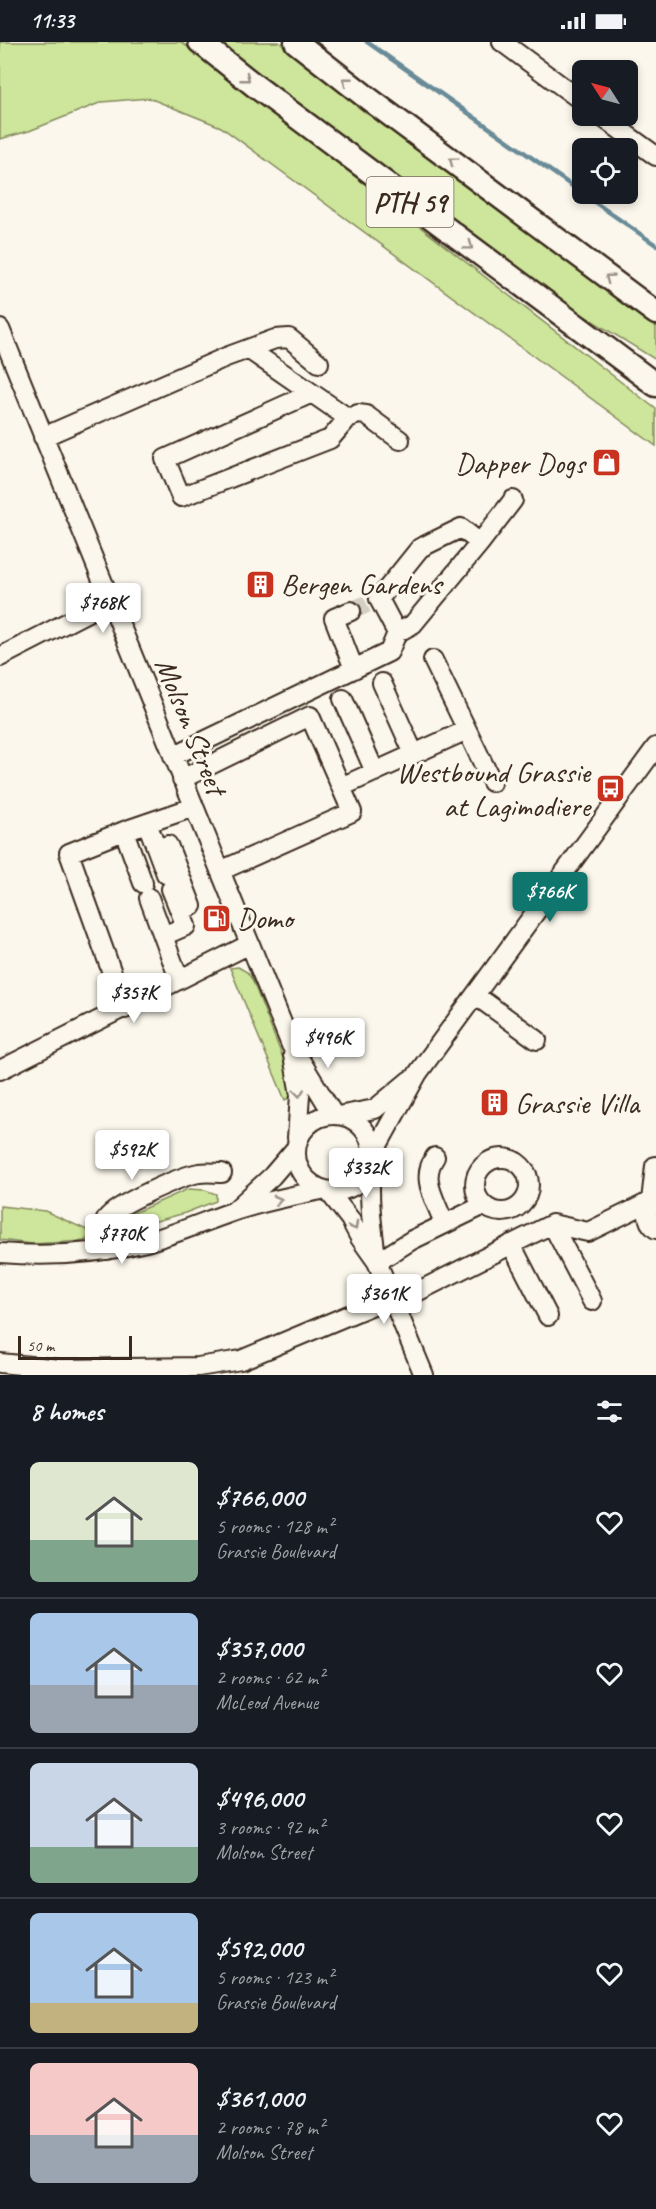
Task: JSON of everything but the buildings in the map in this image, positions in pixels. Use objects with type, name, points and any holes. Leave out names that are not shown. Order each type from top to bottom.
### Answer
[{"type":"main road","name":"PTH 59","points":[[200,42],[271,98],[656,386]]},
{"type":"main road","name":"PTH 59","points":[[296,42],[364,96],[656,313]]},
{"type":"street","points":[[502,42],[572,94]]},
{"type":"street","points":[[615,126],[656,156]]},
{"type":"street","name":"Molson Street","points":[[0,328],[291,1045],[300,1095],[296,1145]]},
{"type":"street","points":[[44,437],[226,357],[275,339],[289,338],[319,363]]},
{"type":"street","points":[[248,349],[348,418]]},
{"type":"street","points":[[312,393],[165,459],[181,497],[330,439],[348,418],[358,414],[366,415],[400,440]]},
{"type":"street","points":[[173,756],[389,652],[397,633],[413,624],[513,500]]},
{"type":"street","points":[[354,669],[334,618],[366,605],[420,548],[461,528],[480,543]]},
{"type":"street","points":[[0,657],[109,601]]},
{"type":"street","points":[[366,605],[397,633]]},
{"type":"street","points":[[433,660],[492,782]]},
{"type":"street","points":[[382,683],[414,754]]},
{"type":"street","points":[[343,699],[375,772]]},
{"type":"street","points":[[182,779],[310,716],[352,812],[220,870]]},
{"type":"street","points":[[341,787],[467,730]]},
{"type":"street","points":[[0,1253],[69,1254],[107,1250],[173,1234],[234,1211],[325,1191],[347,1190],[358,1184],[366,1174],[372,1158],[418,1073],[654,747]]},
{"type":"street","points":[[125,1009],[69,853],[194,807]]},
{"type":"street","points":[[147,823],[186,926],[163,936]]},
{"type":"street","points":[[124,831],[179,979]]},
{"type":"street","points":[[157,849],[168,845],[192,906],[180,911]]},
{"type":"street","points":[[0,1070],[250,944]]},
{"type":"street","points":[[475,995],[537,1040]]},
{"type":"street","name":"Molson Street","points":[[291,1045],[338,1114]]},
{"type":"street","points":[[234,1211],[272,1176],[296,1145],[302,1131],[310,1123],[319,1117],[375,1109],[418,1073]]},
{"type":"street","points":[[338,1114],[354,1120],[364,1128],[370,1138],[372,1158],[369,1211],[377,1262]]},
{"type":"street","points":[[296,1145],[296,1161],[301,1173],[310,1183],[325,1191],[350,1219],[377,1262],[424,1375]]},
{"type":"street","points":[[435,1157],[427,1173],[428,1185],[444,1224]]},
{"type":"street","points":[[654,1166],[654,1199],[648,1207],[648,1219],[656,1229]]},
{"type":"street","points":[[107,1250],[104,1231],[106,1220],[115,1210],[179,1178],[199,1173],[222,1173]]},
{"type":"street","points":[[0,1363],[61,1369],[198,1367],[241,1360],[394,1300],[552,1224],[588,1232],[654,1199]]},
{"type":"street","points":[[377,1262],[412,1240],[484,1205]]},
{"type":"street","points":[[552,1224],[592,1301]]},
{"type":"street","points":[[511,1244],[548,1316]]},
{"type":"green space","points":[[0,42],[181,42],[656,409],[656,446],[221,127],[149,98],[102,102],[29,131],[0,139]]},
{"type":"green space","points":[[218,42],[279,42],[656,324],[656,360],[570,307],[508,262]]},
{"type":"green space","points":[[238,967],[247,972],[252,979],[297,1094],[285,1100],[230,968]]},
{"type":"green space","points":[[188,1189],[205,1190],[216,1194],[216,1201],[185,1213],[121,1231],[119,1228],[120,1222],[127,1216]]},
{"type":"green space","points":[[0,1206],[45,1211],[96,1234],[84,1241],[32,1244],[0,1240]]},
{"type":"waterway","points":[[367,42],[572,186]]},
{"type":"waterway","points":[[597,204],[656,245]]},
{"type":"tunnel","points":[[351,611],[367,604]]},
{"type":"place","name":"Dapper Dogs","points":[[606,463]]},
{"type":"place","name":"Bergen Gardens","points":[[260,584]]},
{"type":"place","name":"Westbound Grassie at Lagimodiere","points":[[611,789]]},
{"type":"place","name":"Domo","points":[[216,918]]},
{"type":"place","name":"Grassie Villa","points":[[494,1103]]}]
